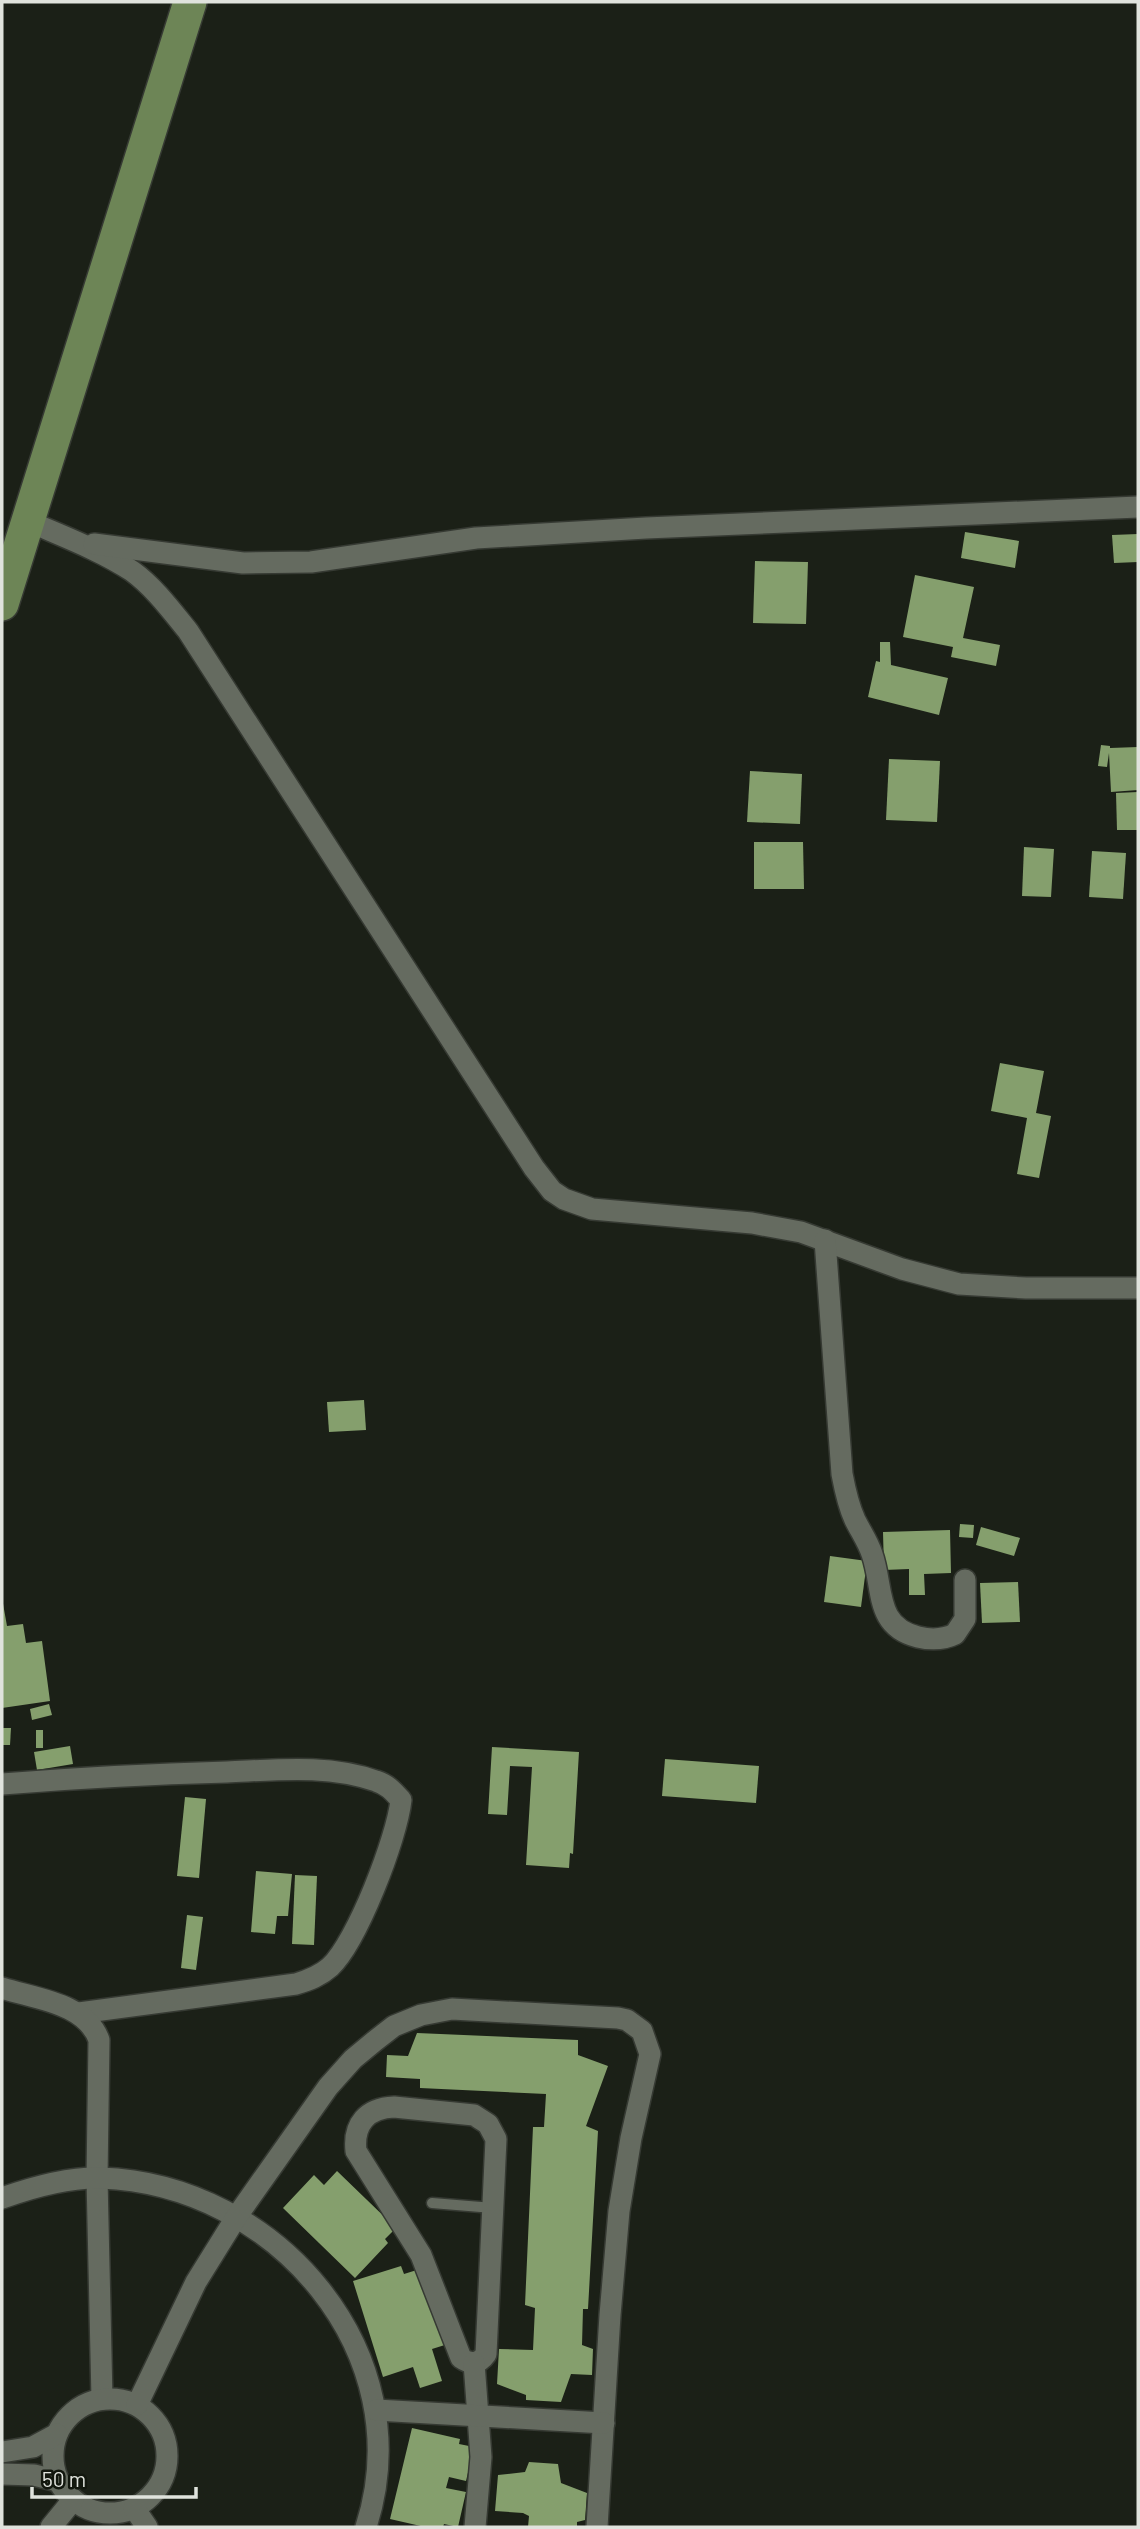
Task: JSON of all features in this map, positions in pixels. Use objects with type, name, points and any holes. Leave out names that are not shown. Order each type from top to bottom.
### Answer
[{"type":"main road","points":[[2,604],[190,2]]},
{"type":"street","points":[[71,540],[243,564],[311,562],[489,537],[1138,507]]},
{"type":"street","points":[[28,521],[133,572],[157,594],[188,631],[534,1168],[552,1191],[592,1209],[752,1223],[801,1232],[902,1269],[959,1284],[1026,1288],[1138,1288]]},
{"type":"street","points":[[825,1240],[842,1474],[846,1497],[872,1552],[881,1600],[888,1617],[897,1629],[910,1635],[926,1639],[947,1638],[955,1634],[965,1619],[965,1580]]},
{"type":"street","points":[[2,1784],[97,1776],[317,1771],[376,1781],[390,1787],[401,1800],[399,1816],[360,1918],[340,1956],[321,1974],[296,1984],[79,2013],[2,1988]]},
{"type":"street","points":[[137,2405],[196,2282],[237,2216],[328,2087],[353,2059],[394,2026],[421,2015],[452,2009],[627,2020],[642,2031],[650,2054],[631,2138],[619,2211],[597,2527]]},
{"type":"street","points":[[79,2013],[95,2029],[99,2040],[97,2178],[102,2399]]},
{"type":"street","points":[[380,2108],[466,2113],[481,2118],[488,2124],[496,2139],[486,2354],[474,2363],[461,2358],[421,2255],[356,2151],[354,2138],[359,2124],[368,2114],[380,2108]]},
{"type":"street","points":[[2,2198],[45,2185],[97,2178],[159,2186],[200,2198],[237,2216],[289,2256],[323,2292],[346,2326],[364,2364],[376,2410],[380,2458],[373,2506],[366,2527]]},
{"type":"street","points":[[474,2363],[481,2457],[475,2527]]},
{"type":"street","points":[[102,2399],[120,2399],[137,2405],[151,2416],[162,2431],[167,2457],[160,2483],[149,2498],[134,2508],[119,2513],[102,2513],[86,2508],[73,2500],[58,2480],[53,2465],[57,2434],[68,2417],[83,2405],[102,2399]]},
{"type":"street","points":[[376,2410],[604,2423]]},
{"type":"street","points":[[2,2452],[33,2447],[57,2434]]},
{"type":"street","points":[[2,2474],[34,2475],[58,2480]]},
{"type":"street","points":[[51,2527],[73,2500]]},
{"type":"street","points":[[134,2508],[147,2527]]},
{"type":"lane","points":[[432,2203],[494,2208]]},
{"type":"building","points":[[965,532],[1019,541],[1015,568],[961,558]]},
{"type":"building","points":[[1138,534],[1138,562],[1114,563],[1112,535]]},
{"type":"building","points":[[755,561],[808,562],[806,624],[753,623]]},
{"type":"building","points":[[915,575],[974,587],[963,638],[1000,645],[996,666],[951,657],[953,647],[903,637]]},
{"type":"building","points":[[880,642],[890,642],[891,665],[948,678],[939,715],[868,697],[876,661],[880,662]]},
{"type":"building","points":[[1101,745],[1110,748],[1138,747],[1138,790],[1111,792],[1109,753],[1107,767],[1098,766]]},
{"type":"building","points":[[889,759],[940,761],[937,822],[886,820]]},
{"type":"building","points":[[750,771],[802,774],[800,824],[747,822]]},
{"type":"building","points":[[1138,792],[1138,830],[1117,830],[1116,793]]},
{"type":"building","points":[[754,842],[803,842],[804,889],[754,889]]},
{"type":"building","points":[[1024,847],[1054,849],[1051,897],[1022,896]]},
{"type":"building","points":[[1092,851],[1126,853],[1123,899],[1089,897]]},
{"type":"building","points":[[1000,1063],[1044,1071],[1036,1113],[1051,1116],[1039,1178],[1017,1174],[1027,1118],[991,1111]]},
{"type":"building","points":[[364,1400],[366,1430],[329,1432],[327,1402]]},
{"type":"building","points":[[960,1524],[974,1525],[973,1538],[959,1537]]},
{"type":"building","points":[[981,1527],[1020,1538],[1014,1556],[976,1545]]},
{"type":"building","points":[[950,1530],[951,1573],[924,1574],[925,1595],[909,1595],[909,1569],[884,1570],[883,1532]]},
{"type":"building","points":[[830,1556],[867,1561],[861,1607],[824,1602]]},
{"type":"building","points":[[1018,1582],[1020,1622],[982,1623],[980,1583]]},
{"type":"building","points":[[2,1598],[7,1626],[23,1624],[26,1643],[42,1641],[50,1701],[2,1708]]},
{"type":"building","points":[[49,1704],[52,1715],[32,1720],[30,1709]]},
{"type":"building","points":[[2,1728],[11,1728],[10,1745],[2,1745]]},
{"type":"building","points":[[36,1730],[43,1730],[43,1748],[36,1748]]},
{"type":"building","points":[[70,1746],[73,1764],[37,1770],[34,1752]]},
{"type":"building","points":[[492,1747],[579,1752],[573,1854],[570,1853],[569,1868],[526,1865],[532,1767],[510,1766],[507,1815],[488,1814]]},
{"type":"building","points":[[665,1759],[759,1766],[756,1803],[662,1796]]},
{"type":"building","points":[[185,1797],[206,1799],[199,1878],[177,1876]]},
{"type":"building","points":[[256,1871],[292,1874],[288,1916],[277,1916],[275,1934],[251,1932]]},
{"type":"building","points":[[295,1875],[317,1876],[314,1945],[292,1944]]},
{"type":"building","points":[[187,1915],[203,1917],[196,1970],[181,1968]]},
{"type":"building","points":[[417,2033],[578,2040],[578,2055],[608,2066],[586,2126],[598,2131],[588,2309],[583,2309],[582,2345],[593,2349],[592,2375],[571,2374],[561,2402],[526,2400],[526,2395],[497,2384],[499,2349],[533,2350],[535,2308],[525,2305],[533,2127],[544,2127],[546,2094],[420,2088],[420,2079],[386,2077],[387,2055],[408,2056]]},
{"type":"building","points":[[337,2171],[396,2228],[385,2239],[388,2243],[355,2278],[283,2208],[314,2175],[324,2185]]},
{"type":"building","points":[[401,2266],[404,2274],[420,2269],[448,2344],[432,2349],[442,2381],[420,2388],[413,2367],[383,2377],[353,2281]]},
{"type":"building","points":[[412,2428],[460,2439],[459,2444],[474,2447],[466,2481],[449,2477],[446,2488],[466,2492],[458,2527],[444,2524],[443,2527],[425,2527],[390,2519]]},
{"type":"building","points":[[529,2462],[558,2464],[561,2483],[587,2493],[585,2520],[577,2522],[577,2527],[528,2527],[529,2516],[523,2513],[495,2511],[498,2475],[525,2472]]}]
